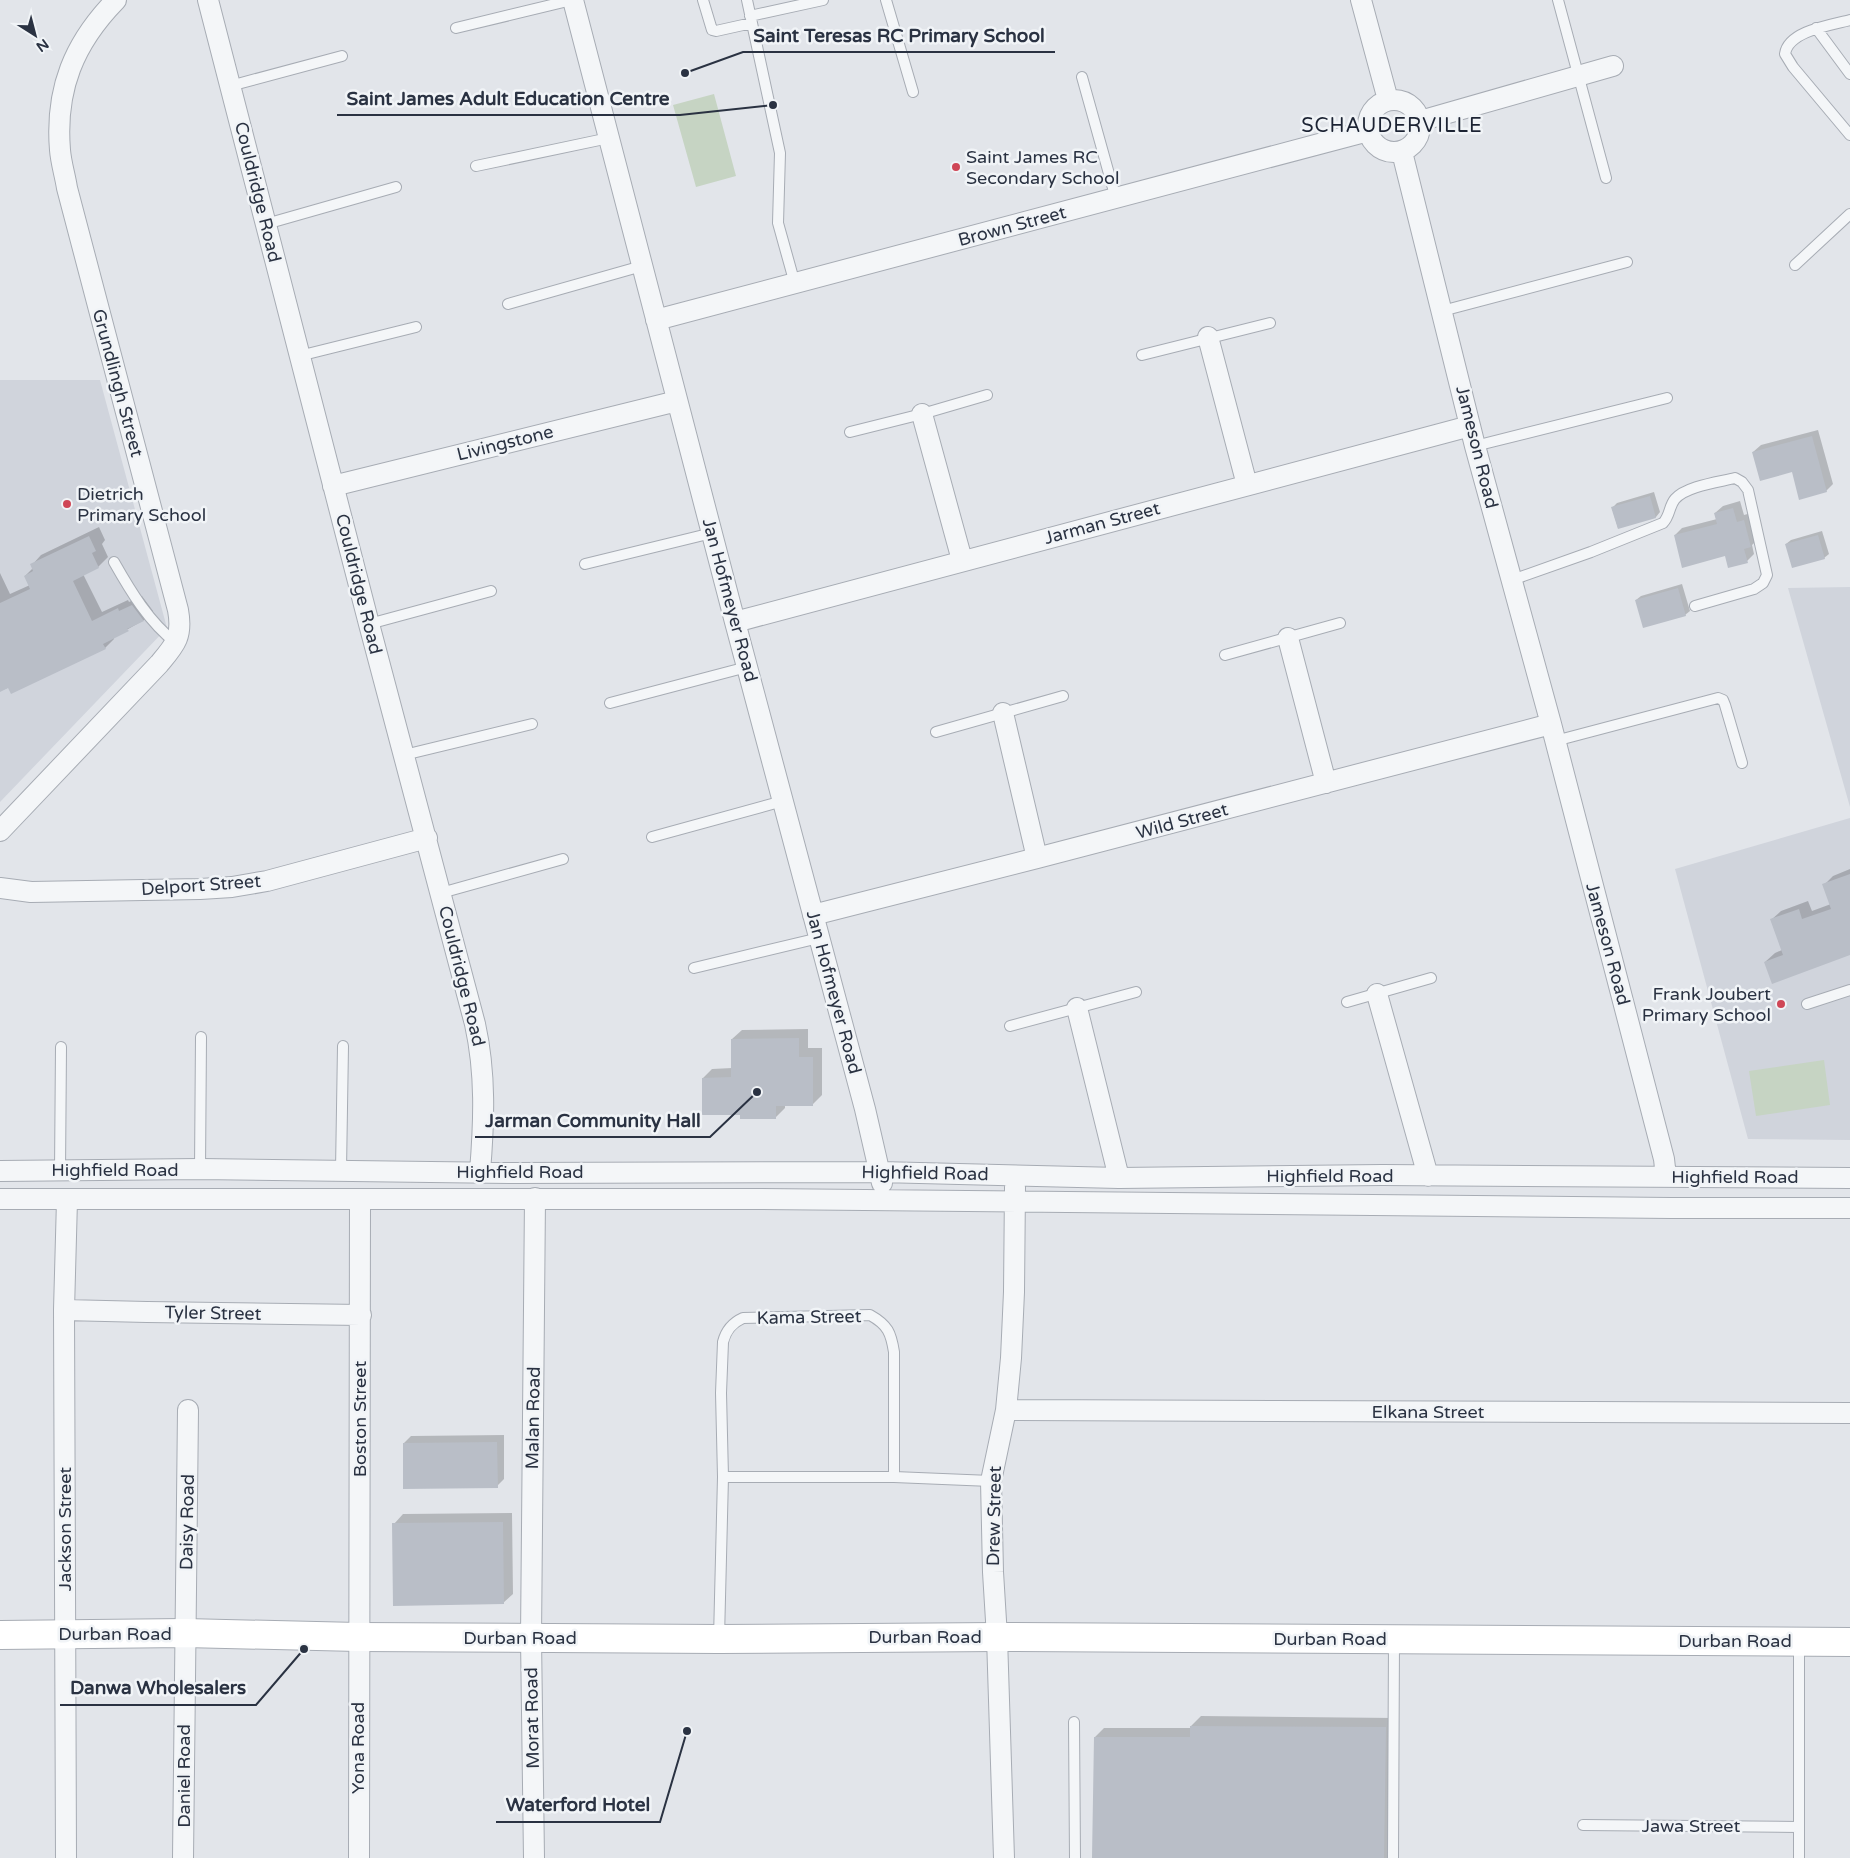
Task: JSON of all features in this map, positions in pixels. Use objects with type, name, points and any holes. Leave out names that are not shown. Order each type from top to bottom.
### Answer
[{"type":"street","name":"Grundlingh Street","points":[[116,0],[98,18],[82,41],[69,69],[60,101],[60,151],[67,188],[178,610],[180,633],[176,644]]},
{"type":"street","name":"Couldridge Road","points":[[208,0],[333,486],[480,1044],[484,1096],[480,1172]]},
{"type":"street","name":"Jan Hofmeyer Road","points":[[572,0],[819,938],[880,1172],[885,1200]]},
{"type":"street","points":[[1361,0],[1388,100]]},
{"type":"street","points":[[1420,121],[1613,66]]},
{"type":"street","points":[[1388,100],[1397,100],[1412,107],[1420,121],[1419,136],[1415,143],[1402,152],[1384,151],[1376,146],[1368,131],[1368,123],[1374,108],[1388,100]]},
{"type":"street","name":"Brown Street","points":[[656,320],[1368,131]]},
{"type":"street","name":"Jameson Road","points":[[1402,152],[1475,446],[1553,732],[1664,1159],[1666,1177]]},
{"type":"street","points":[[1208,337],[1247,486]]},
{"type":"street","name":"Livingstone","points":[[333,486],[677,401]]},
{"type":"street","points":[[922,414],[962,560]]},
{"type":"street","name":"Jarman Street","points":[[735,622],[1470,426]]},
{"type":"street","points":[[1288,638],[1326,783]]},
{"type":"street","points":[[0,830],[176,644]]},
{"type":"street","points":[[1003,713],[1037,858]]},
{"type":"street","name":"Wild Street","points":[[813,915],[1326,783],[1553,732]]},
{"type":"street","name":"Delport Street","points":[[0,888],[31,892],[232,887],[267,881],[426,838]]},
{"type":"street","points":[[1377,994],[1428,1176]]},
{"type":"street","points":[[1077,1008],[1119,1178]]},
{"type":"street","name":"Highfield Road","points":[[0,1171],[200,1169],[480,1172],[880,1172],[1119,1178],[1428,1176],[1850,1178]]},
{"type":"street","name":"Drew Street","points":[[1004,1858],[997,1637],[992,1572],[991,1482],[1006,1410],[1011,1358],[1015,1175]]},
{"type":"street","name":"Highfield Road","points":[[0,1199],[360,1200],[536,1198],[1014,1200],[1671,1208],[1850,1208]]},
{"type":"street","name":"Malan Road","points":[[531,1638],[536,1198]]},
{"type":"street","name":"Jackson Street","points":[[66,1858],[64,1310],[67,1200]]},
{"type":"street","name":"Boston Street","points":[[358,1637],[361,1315],[360,1200]]},
{"type":"street","name":"Tyler Street","points":[[64,1310],[361,1315]]},
{"type":"street","name":"Daisy Road","points":[[185,1633],[188,1410]]},
{"type":"street","name":"Elkana Street","points":[[1006,1410],[1850,1413]]},
{"type":"street","name":"Durban Road","points":[[0,1635],[185,1633],[531,1638],[997,1637],[1850,1642]]},
{"type":"street","name":"Daniel Road","points":[[183,1858],[185,1633]]},
{"type":"street","name":"Yona Road","points":[[358,1637],[358,1858]]},
{"type":"street","name":"Morat Road","points":[[531,1638],[534,1858]]},
{"type":"lane","points":[[456,28],[572,0]]},
{"type":"lane","points":[[703,0],[712,30],[716,31],[751,19],[823,0]]},
{"type":"lane","points":[[747,0],[780,153],[778,223],[796,284]]},
{"type":"lane","points":[[886,0],[913,92]]},
{"type":"lane","points":[[1558,0],[1606,178]]},
{"type":"lane","points":[[1850,20],[1816,28],[1793,39],[1786,48],[1785,54],[1793,67],[1850,135]]},
{"type":"lane","points":[[1816,28],[1850,74]]},
{"type":"lane","points":[[230,86],[342,56]]},
{"type":"lane","points":[[1082,77],[1116,199]]},
{"type":"lane","points":[[476,166],[608,138]]},
{"type":"lane","points":[[266,224],[396,187]]},
{"type":"lane","points":[[1796,265],[1850,214]]},
{"type":"lane","points":[[1442,312],[1627,262]]},
{"type":"lane","points":[[508,304],[642,266]]},
{"type":"lane","points":[[1142,355],[1270,323]]},
{"type":"lane","points":[[300,356],[416,327]]},
{"type":"lane","points":[[850,432],[922,414],[986,394]]},
{"type":"lane","points":[[1475,446],[1667,398]]},
{"type":"lane","points":[[1512,580],[1591,552],[1663,523],[1669,516],[1676,498],[1688,490],[1734,478],[1742,482],[1748,490],[1767,575],[1763,583],[1754,589],[1695,606]]},
{"type":"lane","points":[[585,564],[712,533]]},
{"type":"lane","points":[[114,562],[131,592],[157,626],[176,644]]},
{"type":"lane","points":[[369,624],[491,591]]},
{"type":"lane","points":[[1225,655],[1340,623]]},
{"type":"lane","points":[[610,703],[747,667]]},
{"type":"lane","points":[[936,732],[1064,696]]},
{"type":"lane","points":[[1553,732],[1718,698],[1725,705],[1742,763]]},
{"type":"lane","points":[[404,755],[532,724]]},
{"type":"lane","points":[[652,837],[783,801]]},
{"type":"lane","points":[[441,893],[563,859]]},
{"type":"lane","points":[[694,968],[819,938]]},
{"type":"lane","points":[[1347,1002],[1431,978]]},
{"type":"lane","points":[[1807,1004],[1850,990]]},
{"type":"lane","points":[[1010,1026],[1136,992]]},
{"type":"lane","points":[[200,1169],[201,1037]]},
{"type":"lane","points":[[341,1170],[343,1046]]},
{"type":"lane","points":[[60,1171],[61,1047]]},
{"type":"lane","name":"Kama Street","points":[[719,1639],[723,1477],[721,1376],[723,1342],[729,1328],[736,1321],[743,1318],[870,1315],[882,1322],[887,1328],[893,1344],[894,1477]]},
{"type":"lane","points":[[723,1477],[894,1477],[991,1482]]},
{"type":"lane","points":[[1393,1858],[1394,1639]]},
{"type":"lane","points":[[1798,1858],[1799,1641]]},
{"type":"lane","points":[[1074,1722],[1075,1858]]},
{"type":"lane","name":"Jawa Street","points":[[1583,1825],[1798,1826]]},
{"type":"shaded area","name":"Dietrich Primary School","points":[[0,380],[100,380],[167,628],[0,802]]},
{"type":"shaded area","points":[[1850,587],[1850,807],[1788,588]]},
{"type":"shaded area","name":"Frank Joubert Primary School","points":[[1850,818],[1850,1140],[1748,1139],[1675,869]]},
{"type":"green space","points":[[714,94],[736,176],[696,187],[673,105]]},
{"type":"green space","points":[[1824,1060],[1830,1105],[1756,1116],[1749,1071]]},
{"type":"building","points":[[1812,436],[1827,492],[1799,500],[1792,472],[1760,481],[1752,452]]},
{"type":"building","points":[[1650,496],[1656,518],[1618,529],[1611,507]]},
{"type":"building","points":[[1733,508],[1737,522],[1744,520],[1751,547],[1744,549],[1748,563],[1728,568],[1725,556],[1682,568],[1674,535],[1717,524],[1714,513]]},
{"type":"building","points":[[1818,535],[1825,559],[1792,568],[1785,544]]},
{"type":"building","points":[[89,536],[96,551],[92,553],[99,568],[73,581],[92,621],[118,608],[119,611],[132,605],[144,621],[103,644],[106,649],[11,694],[8,688],[0,692],[0,603],[30,589],[24,576],[33,571],[30,564]]},
{"type":"building","points":[[1678,588],[1686,616],[1643,628],[1635,600]]},
{"type":"building","points":[[1850,874],[1850,955],[1772,984],[1764,962],[1783,955],[1770,919],[1799,909],[1802,919],[1831,909],[1822,884]]},
{"type":"building","points":[[799,1038],[799,1057],[813,1057],[813,1106],[776,1106],[776,1119],[740,1119],[740,1115],[702,1115],[702,1078],[731,1077],[731,1039]]},
{"type":"building","points":[[497,1442],[498,1488],[403,1489],[403,1443]]},
{"type":"building","points":[[503,1522],[504,1604],[393,1606],[392,1523]]},
{"type":"building","points":[[1190,1726],[1386,1727],[1384,1858],[1092,1858],[1094,1737],[1190,1737]]},
{"type":"place","name":"Saint Teresas RC Primary School","points":[[685,73]]},
{"type":"place","name":"Saint James Adult Education Centre","points":[[773,105]]},
{"type":"place","name":"Saint James RC Secondary School","points":[[956,167]]},
{"type":"place","name":"Dietrich Primary School","points":[[67,504]]},
{"type":"place","name":"Frank Joubert Primary School","points":[[1781,1004]]},
{"type":"place","name":"Jarman Community Hall","points":[[757,1092]]},
{"type":"place","name":"Danwa Wholesalers","points":[[304,1649]]},
{"type":"place","name":"Waterford Hotel","points":[[687,1731]]},
{"type":"district","name":"SCHAUDERVILLE","points":[[1392,125]]}]
